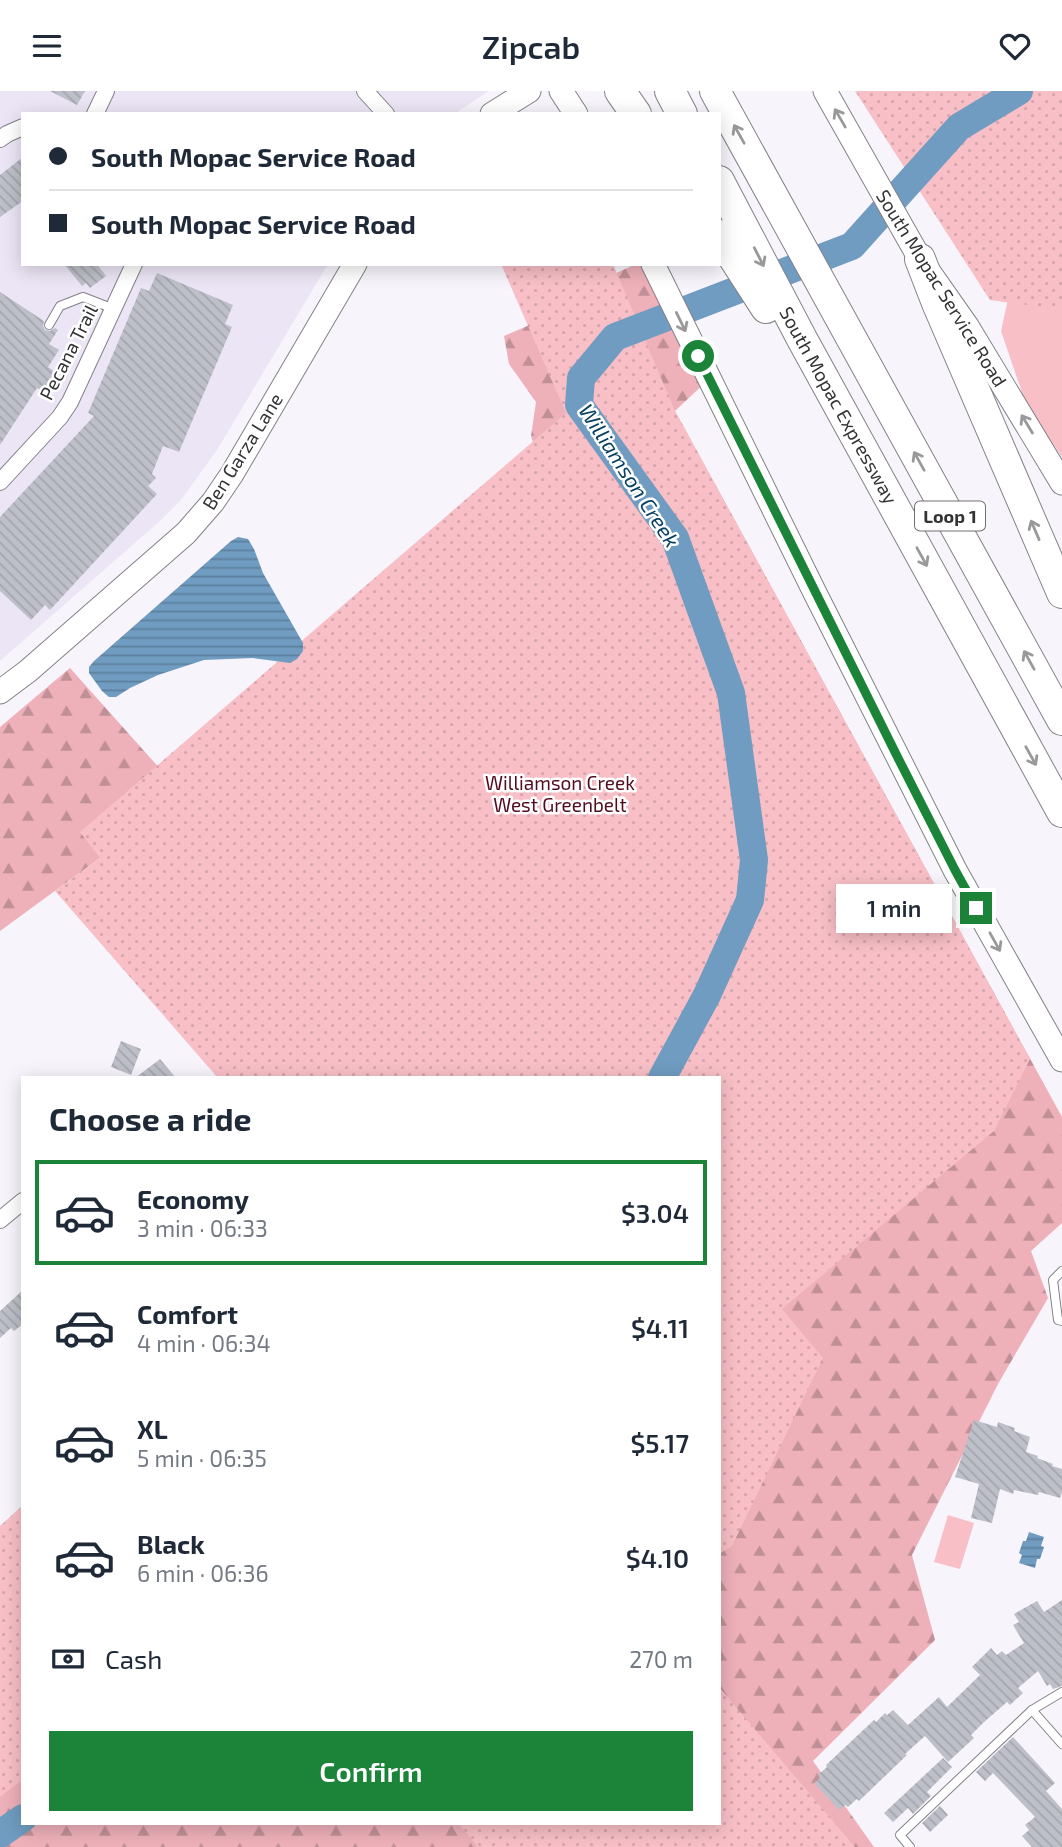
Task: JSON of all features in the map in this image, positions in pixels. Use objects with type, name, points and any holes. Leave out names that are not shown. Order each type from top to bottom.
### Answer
[{"type":"highway","points":[[620,91],[635,112]]},
{"type":"highway","points":[[670,91],[681,112]]},
{"type":"highway","name":"Loop 1","points":[[715,91],[1062,720]]},
{"type":"highway","name":"South Mopac Expressway","points":[[724,188],[794,340],[854,433],[1062,812]]},
{"type":"highway","points":[[721,238],[759,295],[794,340]]},
{"type":"highway","points":[[920,259],[1062,593]]},
{"type":"main road","points":[[495,112],[529,91]]},
{"type":"main road","points":[[561,91],[575,112]]},
{"type":"main road","name":"South Mopac Service Road","points":[[825,91],[920,259],[967,325],[1062,483]]},
{"type":"main road","name":"Ben Garza Lane","points":[[0,692],[28,671],[186,533],[213,502],[354,266]]},
{"type":"main road","points":[[654,266],[820,605],[955,870],[1062,1060]]},
{"type":"street","points":[[95,112],[106,91]]},
{"type":"street","points":[[365,91],[384,112]]},
{"type":"street","points":[[0,139],[21,128]]},
{"type":"street","name":"Pecana Trail","points":[[0,482],[69,405],[133,266]]},
{"type":"street","points":[[0,1220],[21,1203]]},
{"type":"lane","points":[[49,325],[60,306],[83,297],[114,309]]},
{"type":"lane","points":[[1062,1271],[1053,1280],[1058,1320],[1062,1321]]},
{"type":"lane","points":[[910,1847],[900,1835],[1032,1710],[1062,1692]]},
{"type":"lane","points":[[1032,1710],[1062,1744]]},
{"type":"shaded area","points":[[0,91],[489,91],[457,112],[21,112],[21,266],[327,266],[217,450],[181,500],[0,661]]},
{"type":"green space","points":[[855,91],[1062,91],[1062,310],[990,300]]},
{"type":"green space","name":"Williamson Creek West Greenbelt","points":[[502,266],[614,266],[675,411],[1030,1059],[994,1131],[782,1309],[823,1358],[732,1546],[721,1553],[721,1076],[216,1076],[55,891],[100,858],[80,832],[566,413]]},
{"type":"green space","name":"Williamson Creek West Greenbelt","points":[[632,266],[654,266],[709,379],[675,411],[1062,1117],[1062,1223],[1031,1251],[1048,1298],[998,1384],[912,1555],[935,1640],[813,1761],[874,1847],[0,1847],[0,1780],[21,1764],[21,1825],[721,1825],[721,1076],[284,1076],[100,858],[0,931],[0,727],[70,668],[162,771],[540,463],[531,436],[536,402],[509,364],[504,336],[532,324],[601,280]]},
{"type":"green space","points":[[1062,280],[1062,457],[1026,404],[1001,331],[1010,290]]},
{"type":"green space","points":[[21,1507],[21,1781],[0,1797],[0,1526]]},
{"type":"green space","points":[[948,1515],[974,1523],[960,1569],[934,1562]]},
{"type":"green space","points":[[721,1689],[855,1847],[478,1847],[460,1825],[721,1825]]},
{"type":"water","points":[[238,537],[248,539],[263,573],[303,643],[303,651],[297,659],[290,663],[253,658],[204,660],[158,675],[116,697],[109,697],[89,673],[89,667]]},
{"type":"water","points":[[1029,1532],[1044,1537],[1041,1546],[1044,1547],[1035,1568],[1019,1563],[1022,1555],[1019,1553]]},
{"type":"building","points":[[50,91],[85,91],[77,105]]},
{"type":"building","points":[[21,159],[21,202],[0,217],[0,175]]},
{"type":"building","points":[[66,266],[98,266],[106,276],[90,288],[86,283],[82,286]]},
{"type":"building","points":[[157,273],[233,305],[225,324],[232,327],[179,452],[163,446],[152,474],[156,478],[148,486],[157,494],[50,610],[45,605],[31,620],[0,591],[0,517],[94,416],[88,413],[141,288],[149,291]]},
{"type":"building","points":[[0,292],[44,321],[45,330],[58,330],[49,344],[59,350],[48,367],[55,372],[43,391],[37,388],[0,445]]},
{"type":"building","points":[[121,1041],[141,1049],[131,1075],[111,1067]]},
{"type":"building","points":[[160,1059],[174,1076],[138,1076]]},
{"type":"building","points":[[21,1292],[21,1326],[14,1331],[11,1328],[0,1338],[0,1311]]},
{"type":"building","points":[[974,1420],[997,1427],[998,1422],[1030,1437],[1026,1452],[1062,1469],[1060,1498],[1039,1492],[1038,1495],[1014,1490],[1013,1494],[1000,1489],[992,1523],[971,1518],[979,1484],[955,1477]]},
{"type":"building","points":[[1062,1600],[1062,1686],[1053,1689],[1050,1684],[1047,1686],[1038,1671],[1018,1688],[1023,1693],[1010,1705],[1007,1702],[983,1723],[971,1735],[974,1738],[948,1762],[925,1736],[859,1801],[857,1799],[848,1807],[845,1805],[839,1810],[814,1783],[820,1778],[818,1775],[826,1765],[885,1713],[887,1715],[893,1710],[908,1725],[939,1697],[947,1707],[980,1675],[972,1667],[991,1648],[997,1655],[1002,1651],[1006,1655],[1024,1643],[1013,1625],[1019,1622],[1014,1614],[1037,1601],[1044,1612]]},
{"type":"building","points":[[1013,1737],[1055,1783],[1046,1791],[1062,1809],[1062,1847],[1032,1847],[1022,1836],[1029,1830],[1025,1825],[1035,1817],[993,1773],[985,1781],[976,1772]]},
{"type":"building","points":[[943,1758],[952,1767],[927,1792],[931,1796],[913,1814],[908,1808],[893,1822],[884,1813]]},
{"type":"building","points":[[940,1806],[948,1815],[930,1832],[922,1823]]},
{"type":"waterway","name":"Williamson Creek","points":[[663,1076],[707,995],[750,900],[754,860],[731,693],[675,538],[579,405],[581,378],[615,337],[852,246],[959,127],[1019,91]]},
{"type":"waterway","name":"Williamson Creek","points":[[0,1834],[21,1819]]},
{"type":"route","points":[[698,356],[897,756],[976,908]]}]
